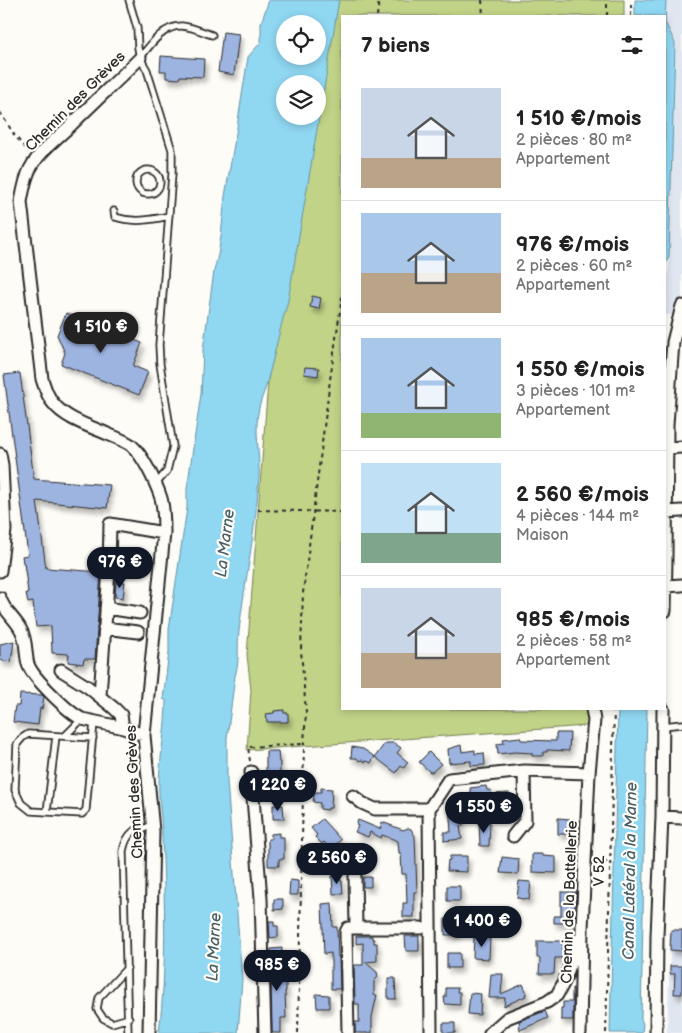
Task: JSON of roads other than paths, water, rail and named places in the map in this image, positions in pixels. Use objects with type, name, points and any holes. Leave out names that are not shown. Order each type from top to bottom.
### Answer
[{"type":"street","name":"Chemin des Grèves","points":[[140,58],[37,159],[27,177],[21,202],[42,379],[46,391],[59,410],[75,420],[129,444],[138,451],[156,485],[164,515],[164,533],[144,735],[153,827],[149,1033]]},
{"type":"street","points":[[682,306],[673,342],[670,371],[667,425],[666,586],[682,585]]},
{"type":"street","points":[[667,448],[682,447]]},
{"type":"street","points":[[0,454],[5,530],[0,571]]},
{"type":"street","points":[[666,512],[682,511]]},
{"type":"street","points":[[100,695],[110,524],[164,533]]},
{"type":"street","points":[[0,598],[3,607],[24,636],[28,665],[39,682],[64,706],[82,719],[120,727],[144,735]]},
{"type":"street","points":[[106,608],[140,613]]},
{"type":"street","points":[[104,628],[138,632]]},
{"type":"street","points":[[61,670],[100,695],[121,715],[120,727]]},
{"type":"street","name":"Chemin de la Battellerie","points":[[580,1033],[582,928],[589,773],[594,720],[592,710]]},
{"type":"street","points":[[656,1033],[663,710]]},
{"type":"street","points":[[513,836],[525,822],[524,771]]},
{"type":"street","points":[[431,1033],[429,809],[449,779],[524,771],[589,773]]},
{"type":"street","points":[[251,772],[261,899],[265,1033]]},
{"type":"street","points":[[353,796],[374,809],[429,809]]},
{"type":"street","points":[[662,817],[682,818]]},
{"type":"street","points":[[355,876],[356,927]]},
{"type":"street","points":[[348,1033],[346,932],[348,928],[422,928]]},
{"type":"street","points":[[490,1033],[507,1018],[547,1002],[557,994],[566,980],[582,928]]},
{"type":"lane","points":[[129,0],[137,28],[140,58],[147,70],[172,150],[171,193],[159,345],[160,364],[173,446],[167,471],[156,485]]},
{"type":"lane","points":[[140,58],[165,31],[176,26],[184,26],[212,35]]},
{"type":"lane","points":[[142,171],[152,171],[158,176],[160,182],[158,188],[150,195],[140,192],[136,186],[136,178],[142,171]]},
{"type":"lane","points":[[158,188],[171,193]]},
{"type":"lane","points":[[114,211],[115,218],[126,221],[143,221],[169,216]]},
{"type":"lane","points":[[65,736],[82,719]]},
{"type":"lane","points":[[93,738],[28,734],[22,738],[17,744],[15,790],[21,803],[31,811],[82,814],[86,810],[93,738],[94,722]]},
{"type":"lane","points":[[663,726],[682,724]]},
{"type":"lane","points":[[48,812],[56,736]]},
{"type":"lane","points":[[128,1033],[123,851],[125,839],[130,834],[146,827],[153,827]]},
{"type":"lane","points":[[127,968],[99,998],[97,1009],[103,1018],[112,1023],[129,1018]]},
{"type":"water","name":"La Marne","points":[[269,0],[339,0],[326,77],[326,75],[276,75],[276,125],[318,125],[288,301],[258,416],[258,496],[239,631],[237,665],[227,738],[227,781],[242,980],[238,1033],[159,1033],[162,1009],[165,934],[159,783],[166,710],[166,700],[163,699],[169,652],[169,629],[187,508],[187,489],[201,394],[203,350],[221,236],[225,196],[248,57],[261,42],[261,23]]},
{"type":"water","points":[[635,0],[666,0],[665,15],[635,15]]},
{"type":"water","points":[[666,24],[675,43],[669,257],[666,263]]},
{"type":"water","name":"Canal Latéral à la Marne","points":[[618,710],[647,710],[642,1033],[610,1033]]}]
